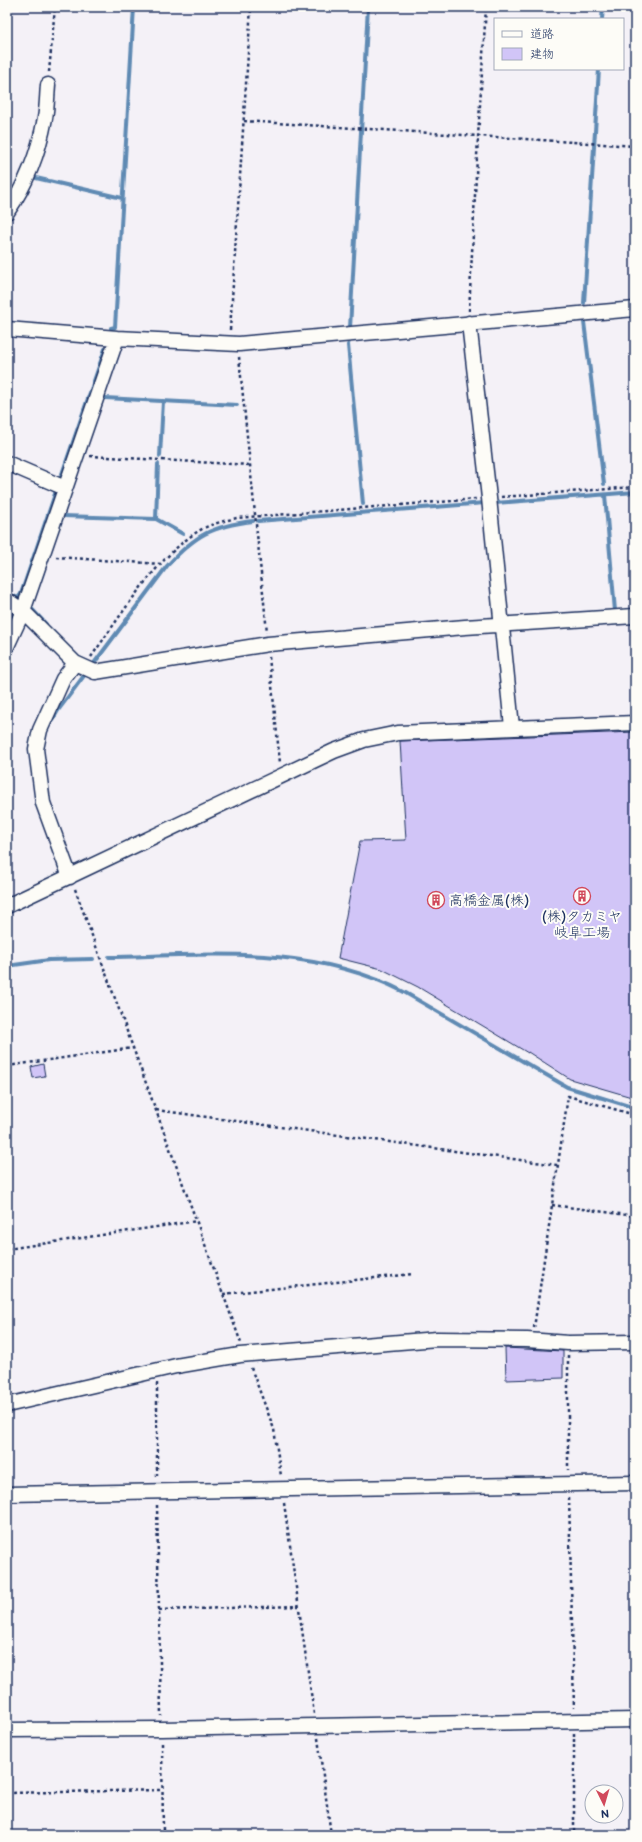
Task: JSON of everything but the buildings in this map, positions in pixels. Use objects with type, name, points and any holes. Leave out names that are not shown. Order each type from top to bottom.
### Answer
[{"type":"street","points":[[7,212],[24,182],[38,149],[46,117],[48,85]]},
{"type":"street","points":[[7,329],[117,338],[234,344],[635,309]]},
{"type":"street","points":[[469,324],[489,498],[512,727]]},
{"type":"street","points":[[7,646],[22,611],[117,338]]},
{"type":"street","points":[[7,463],[65,488]]},
{"type":"street","points":[[7,600],[22,611],[80,665],[95,672],[268,644],[501,624],[635,616]]},
{"type":"street","points":[[70,877],[43,804],[38,775],[36,749],[40,730],[63,679],[80,665]]},
{"type":"street","points":[[7,906],[334,751],[364,740],[398,733],[635,723]]},
{"type":"street","points":[[7,1405],[156,1370],[245,1354],[437,1339],[532,1340],[568,1343],[635,1342]]},
{"type":"street","points":[[7,1494],[635,1483]]},
{"type":"street","points":[[7,1730],[162,1729],[635,1720]]},
{"type":"path","points":[[48,85],[56,7]]},
{"type":"path","points":[[251,7],[244,121],[234,344],[239,365],[250,465],[279,762],[285,775]]},
{"type":"path","points":[[469,324],[486,7]]},
{"type":"path","points":[[244,121],[635,146]]},
{"type":"path","points":[[76,455],[250,465]]},
{"type":"path","points":[[80,665],[160,564],[178,546],[199,531],[221,522],[255,517],[635,487]]},
{"type":"path","points":[[41,556],[160,564]]},
{"type":"path","points":[[70,877],[245,1354],[274,1429],[331,1835]]},
{"type":"path","points":[[7,1066],[133,1048]]},
{"type":"path","points":[[532,1340],[568,1096],[635,1115]]},
{"type":"path","points":[[156,1110],[557,1164]]},
{"type":"path","points":[[552,1205],[635,1216]]},
{"type":"path","points":[[7,1249],[197,1221]]},
{"type":"path","points":[[224,1294],[414,1274]]},
{"type":"path","points":[[568,1343],[568,1484],[574,1720],[574,1835]]},
{"type":"path","points":[[156,1370],[163,1835]]},
{"type":"path","points":[[160,1610],[299,1606]]},
{"type":"path","points":[[7,1793],[162,1790]]},
{"type":"waterway","points":[[111,328],[115,327],[134,7]]},
{"type":"waterway","points":[[350,328],[368,7]]},
{"type":"waterway","points":[[602,18],[603,7]]},
{"type":"waterway","points":[[584,303],[599,70]]},
{"type":"waterway","points":[[36,178],[122,198]]},
{"type":"waterway","points":[[584,322],[604,484]]},
{"type":"waterway","points":[[348,345],[363,504]]},
{"type":"waterway","points":[[60,480],[105,349]]},
{"type":"waterway","points":[[105,398],[237,405]]},
{"type":"waterway","points":[[160,456],[163,401]]},
{"type":"waterway","points":[[156,519],[158,464]]},
{"type":"waterway","points":[[7,593],[18,598],[21,594],[57,488]]},
{"type":"waterway","points":[[495,503],[635,492]]},
{"type":"waterway","points":[[605,495],[615,611],[611,611]]},
{"type":"waterway","points":[[258,521],[485,503]]},
{"type":"waterway","points":[[63,516],[156,519],[183,534]]},
{"type":"waterway","points":[[92,666],[167,566],[177,555],[196,539],[215,529],[253,521]]},
{"type":"waterway","points":[[32,609],[46,624]]},
{"type":"waterway","points":[[7,629],[13,616]]},
{"type":"waterway","points":[[50,724],[59,709],[86,673]]},
{"type":"waterway","points":[[109,957],[184,955],[260,956],[297,959],[333,966],[369,977],[404,992],[567,1087],[635,1108]]},
{"type":"waterway","points":[[7,966],[49,960],[93,959]]},
{"type":"place","name":"(株)タカミヤ 岐阜工場","points":[[582,896]]},
{"type":"place","name":"高橋金属(株)","points":[[436,900]]}]
